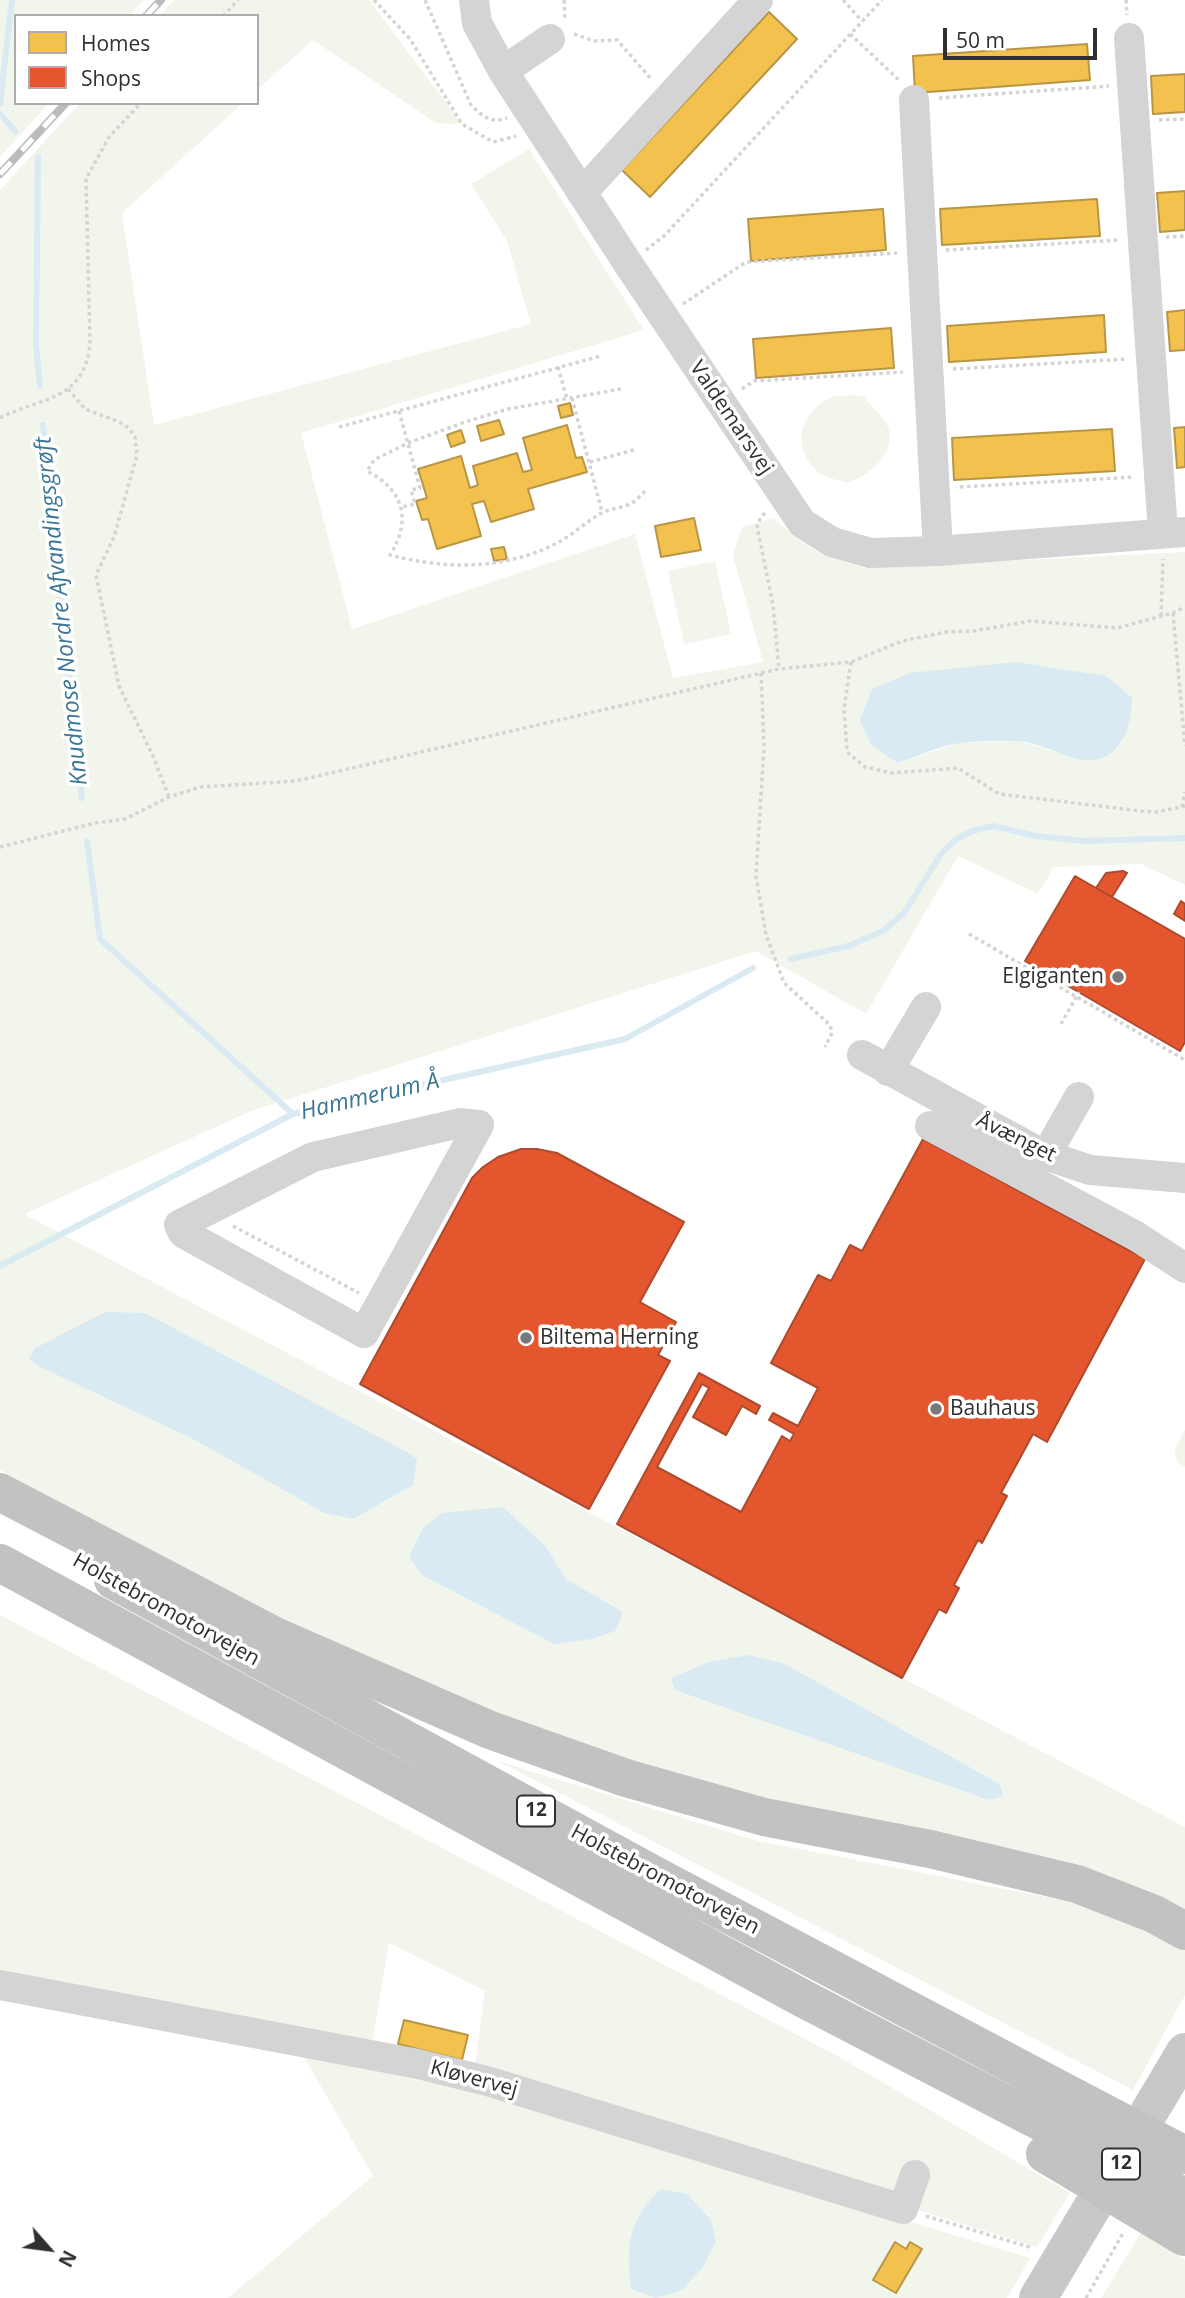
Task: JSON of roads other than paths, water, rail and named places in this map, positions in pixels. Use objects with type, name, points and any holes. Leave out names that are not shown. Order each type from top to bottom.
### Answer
[{"type":"highway","points":[[0,1492],[277,1637],[490,1730],[626,1778],[764,1816],[930,1849],[1077,1884],[1154,1914],[1185,1931]]},
{"type":"highway","name":"Holstebromotorvejen","points":[[0,1518],[622,1858],[1185,2155]]},
{"type":"highway","name":"Holstebromotorvejen","points":[[0,1563],[802,1998],[905,2075],[1052,2142]]},
{"type":"highway","points":[[0,1588],[217,1700],[327,1742]]},
{"type":"highway","points":[[1052,2142],[1184,2237]]},
{"type":"highway","name":"12","points":[[1052,2142],[1185,2197]]},
{"type":"main road","points":[[1038,2298],[1185,2052]]},
{"type":"main road","points":[[1067,2298],[1185,2097]]},
{"type":"street","name":"Valdemarsvej","points":[[474,0],[477,23],[503,71],[802,523],[832,542],[870,553],[938,551],[1174,533]]},
{"type":"street","points":[[582,193],[758,0]]},
{"type":"street","points":[[1129,38],[1159,475],[1174,533]]},
{"type":"street","points":[[503,71],[550,39]]},
{"type":"street","points":[[914,100],[938,551]]},
{"type":"street","points":[[888,1071],[926,1007]]},
{"type":"street","name":"Åvænget","points":[[862,1055],[1050,1157],[1090,1170],[1182,1168]]},
{"type":"street","points":[[1050,1157],[1055,1139],[1079,1097]]},
{"type":"street","points":[[460,1123],[479,1125],[381,1304],[365,1333],[183,1233],[179,1225],[313,1157],[460,1123]]},
{"type":"street","points":[[930,1126],[1136,1236],[1185,1268]]},
{"type":"street","name":"Kløvervej","points":[[0,1985],[418,2064],[487,2081],[903,2209],[915,2175]]},
{"type":"waterway","name":"Knudmose Nordre Afvandingsgrøft","points":[[0,104],[12,0]]},
{"type":"waterway","name":"Knudmose Nordre Afvandingsgrøft","points":[[0,114],[15,131]]},
{"type":"waterway","name":"Knudmose Nordre Afvandingsgrøft","points":[[38,157],[36,346],[40,385]]},
{"type":"waterway","name":"Knudmose Nordre Afvandingsgrøft","points":[[43,425],[82,798]]},
{"type":"waterway","name":"Hammerum Å","points":[[791,959],[848,946],[883,931],[904,913],[941,854],[956,839],[972,831],[993,826],[1036,836],[1084,841],[1185,838]]},
{"type":"waterway","name":"Knudmose Nordre Afvandingsgrøft","points":[[87,841],[100,939],[293,1114]]},
{"type":"waterway","name":"Hammerum Å","points":[[0,1266],[293,1114],[625,1039],[753,968]]},
{"type":"railway","points":[[148,14],[161,0]]},
{"type":"railway","points":[[0,174],[64,105]]},
{"type":"place","name":"Elgiganten","points":[[1118,977]]},
{"type":"place","name":"Biltema Herning","points":[[526,1338]]},
{"type":"place","name":"Bauhaus","points":[[936,1409]]}]
